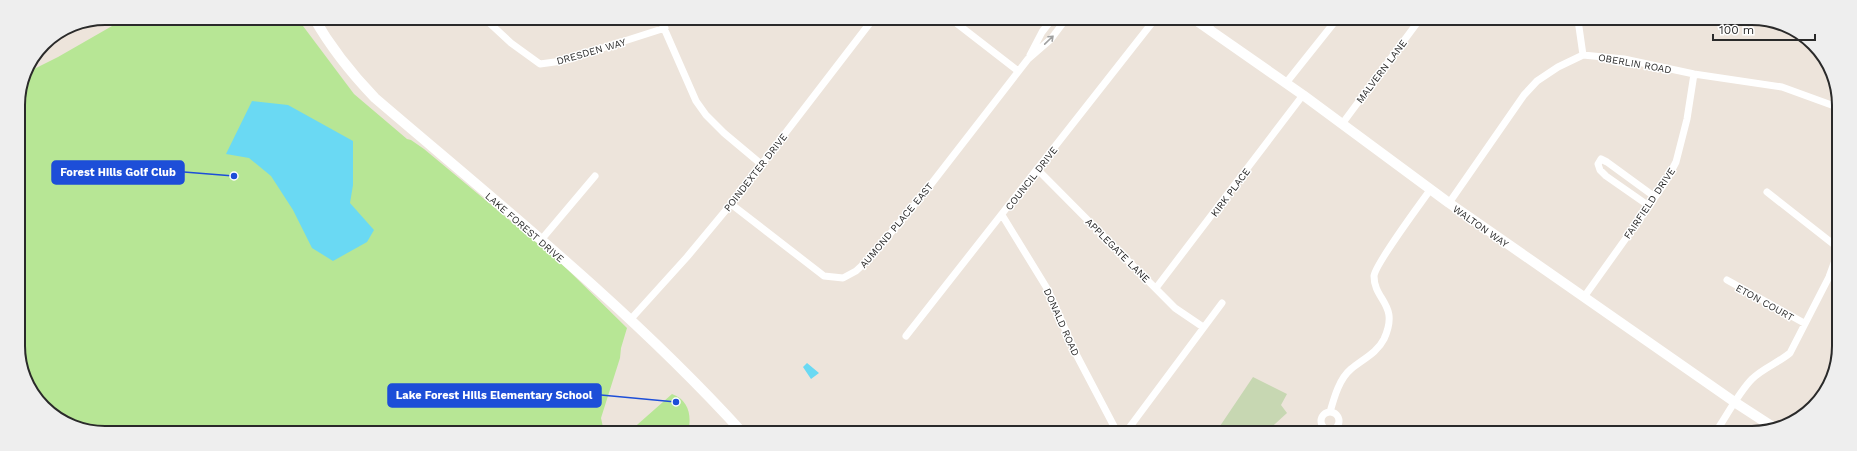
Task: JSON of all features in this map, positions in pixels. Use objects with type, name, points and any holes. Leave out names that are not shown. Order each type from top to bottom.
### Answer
[{"type":"main road","name":"LAKE FOREST DRIVE","points":[[318,25],[328,42],[350,72],[375,98],[541,240],[630,320],[736,426]]},
{"type":"main road","name":"WALTON WAY","points":[[1202,25],[1303,95],[1430,190],[1736,403],[1769,424]]},
{"type":"street","name":"DRESDEN WAY","points":[[492,25],[511,43],[540,64],[562,61],[665,28]]},
{"type":"street","points":[[663,25],[696,101],[706,115],[724,133],[761,164]]},
{"type":"street","name":"POINDEXTER DRIVE","points":[[630,320],[687,257],[731,204],[868,25]]},
{"type":"street","points":[[959,25],[1018,71]]},
{"type":"street","name":"AUMOND PLACE EAST","points":[[1028,59],[1042,32],[1047,25]]},
{"type":"street","name":"AUMOND PLACE EAST","points":[[731,204],[824,276],[843,278],[856,271],[888,238],[1028,59],[1051,39],[1062,25]]},
{"type":"street","name":"COUNCIL DRIVE","points":[[906,336],[961,264],[1002,215],[1150,25]]},
{"type":"street","points":[[1208,29],[1210,25]]},
{"type":"street","points":[[1286,83],[1331,25]]},
{"type":"street","name":"MALVERN LANE","points":[[1342,124],[1416,25]]},
{"type":"street","points":[[1449,203],[1524,95],[1537,81],[1558,67],[1583,55],[1579,25]]},
{"type":"street","name":"OBERLIN ROAD","points":[[1583,55],[1624,59],[1694,74],[1782,87],[1832,105]]},
{"type":"street","name":"FAIRFIELD DRIVE","points":[[1584,297],[1656,196],[1676,162],[1687,119],[1694,74]]},
{"type":"street","name":"KIRK PLACE","points":[[1156,288],[1303,95]]},
{"type":"street","points":[[1649,206],[1606,176],[1600,170],[1598,164],[1601,159],[1656,196]]},
{"type":"street","name":"APPLEGATE LANE","points":[[1037,169],[1175,308],[1203,327]]},
{"type":"street","points":[[541,240],[595,176]]},
{"type":"street","points":[[1330,412],[1338,387],[1346,375],[1351,369],[1374,353],[1383,341],[1390,323],[1388,310],[1376,285],[1374,274],[1401,231],[1430,190]]},
{"type":"street","points":[[1767,192],[1832,243]]},
{"type":"street","name":"DONALD ROAD","points":[[1002,215],[1048,290],[1076,354],[1114,426]]},
{"type":"street","points":[[1720,426],[1752,379],[1761,371],[1783,359],[1790,353],[1832,269]]},
{"type":"street","name":"ETON COURT","points":[[1727,280],[1804,323]]},
{"type":"street","points":[[1130,426],[1222,303]]},
{"type":"green space","points":[[114,25],[302,25],[354,94],[407,139],[424,149],[561,263],[627,328],[621,348],[620,358],[601,418],[603,426],[100,426],[79,422],[56,409],[48,403],[33,381],[29,372],[26,356],[25,100],[28,84],[34,69]]},
{"type":"green space","points":[[1253,377],[1287,394],[1281,405],[1287,413],[1273,426],[1220,426]]},
{"type":"green space","points":[[672,394],[682,400],[688,409],[690,420],[689,426],[636,426]]},
{"type":"water","points":[[252,101],[288,105],[353,141],[353,185],[350,203],[374,230],[367,242],[333,261],[312,248],[293,210],[271,176],[249,158],[226,154]]},
{"type":"water","points":[[807,363],[819,373],[811,379],[803,367]]},
{"type":"place","name":"Forest Hills Golf Club","points":[[234,176]]},
{"type":"place","name":"Lake Forest Hills Elementary School","points":[[676,402]]}]
